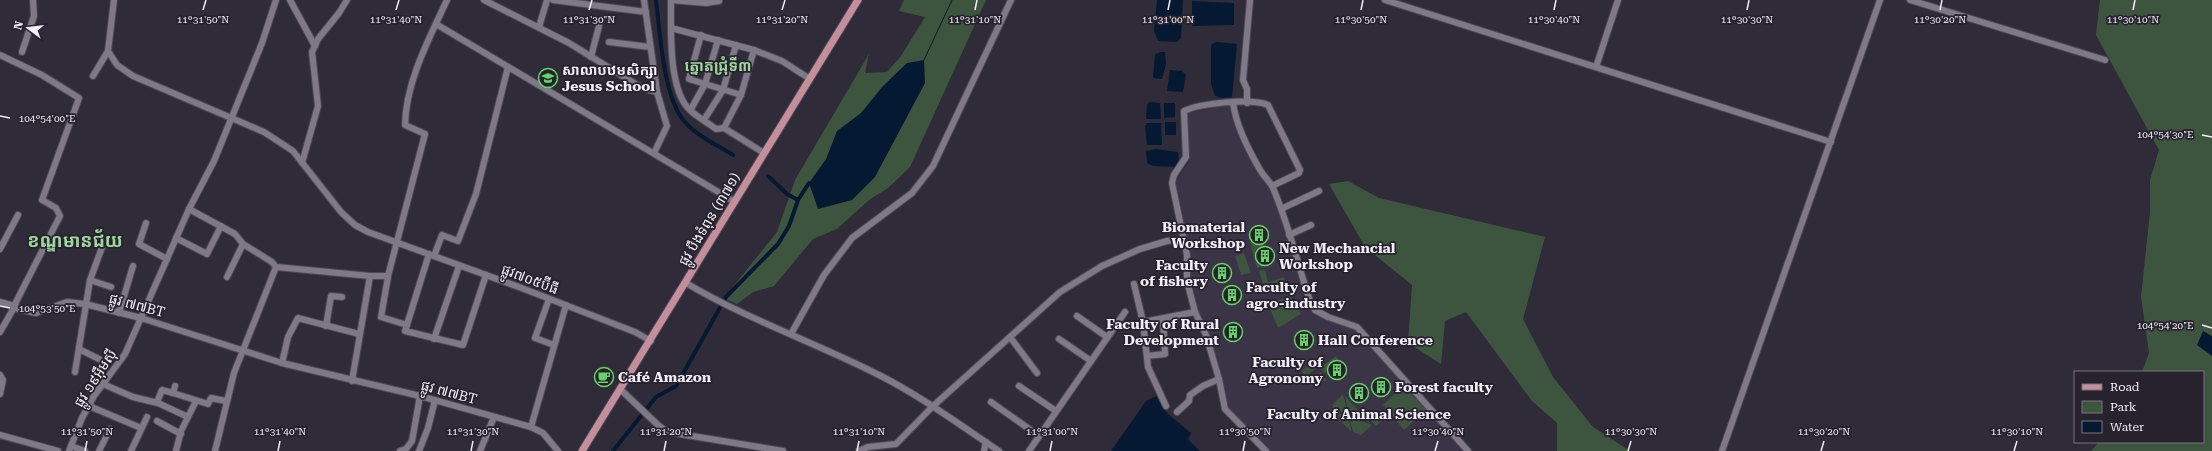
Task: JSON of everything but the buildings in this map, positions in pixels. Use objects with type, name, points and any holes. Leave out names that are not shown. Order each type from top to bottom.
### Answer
[{"type":"main road","name":"ផ្លូវ បឹងទំពុន (៣៧១)","points":[[582,451],[651,341],[858,0]]},
{"type":"street","points":[[22,52],[34,16],[33,0]]},
{"type":"street","points":[[93,76],[108,51],[114,0]]},
{"type":"street","name":"ផ្លូវ ១៩អ៊ឹមស៊ី","points":[[70,448],[89,406],[102,384],[125,354],[189,209],[214,161],[262,43],[276,0]]},
{"type":"street","points":[[290,0],[315,46]]},
{"type":"street","points":[[302,163],[318,106],[312,52],[318,39],[339,13],[346,0]]},
{"type":"street","points":[[407,326],[381,317],[388,277],[398,243],[425,133],[405,124],[406,105],[410,89],[447,0]]},
{"type":"street","points":[[484,0],[569,43],[642,88],[657,92]]},
{"type":"street","points":[[539,27],[546,0]]},
{"type":"street","points":[[553,0],[646,12]]},
{"type":"street","points":[[644,0],[657,92],[666,126],[654,153]]},
{"type":"street","points":[[719,1],[706,3],[672,0],[671,28],[678,88],[684,102],[704,120],[716,129],[724,128],[764,153]]},
{"type":"street","points":[[791,334],[824,275],[852,238],[912,192],[933,166],[1011,0]]},
{"type":"street","points":[[1248,103],[1247,89],[1243,80],[1250,0]]},
{"type":"street","points":[[1385,0],[1831,142]]},
{"type":"street","points":[[1596,67],[1618,0]]},
{"type":"street","points":[[1722,451],[1880,0]]},
{"type":"street","points":[[1910,0],[2105,60]]},
{"type":"street","points":[[436,24],[735,202]]},
{"type":"street","points":[[591,57],[599,26]]},
{"type":"street","points":[[671,28],[754,50],[782,61],[810,79]]},
{"type":"street","points":[[701,35],[688,77],[690,81],[741,95]]},
{"type":"street","points":[[691,109],[705,84],[718,40]]},
{"type":"street","points":[[610,42],[650,46]]},
{"type":"street","points":[[704,120],[723,90],[736,45]]},
{"type":"street","points":[[724,128],[741,95],[754,50]]},
{"type":"street","name":"ផ្លូវ៧០៥ប៊ីធី","points":[[108,51],[117,65],[133,76],[264,132],[293,152],[322,190],[355,225],[398,243],[635,332],[651,341]]},
{"type":"street","points":[[0,55],[42,75],[79,98],[42,200],[56,208],[60,216],[15,306],[0,332]]},
{"type":"street","points":[[486,275],[464,344],[460,345],[405,331],[432,255],[442,235],[458,241],[466,221],[480,180],[508,67]]},
{"type":"street","points":[[1233,103],[1237,119],[1253,156],[1262,175],[1272,186],[1281,209],[1311,304],[1315,310],[1357,327],[1468,451]]},
{"type":"street","points":[[1266,451],[1225,409],[1219,379],[1206,335],[1195,312],[1187,281],[1187,255],[1172,183],[1174,175],[1186,157],[1184,111],[1199,106],[1233,103],[1264,104],[1269,106],[1300,170],[1299,172],[1272,186]]},
{"type":"street","points":[[1281,209],[1319,191]]},
{"type":"street","points":[[189,209],[235,234],[243,244],[272,262],[276,267],[388,277]]},
{"type":"street","points":[[0,249],[18,215]]},
{"type":"street","points":[[146,223],[140,244],[167,259]]},
{"type":"street","points":[[1289,235],[1311,225]]},
{"type":"street","points":[[176,238],[207,254],[221,226]]},
{"type":"street","points":[[858,451],[868,447],[896,444],[932,407],[1060,292],[1102,266],[1140,249],[1167,241],[1183,239]]},
{"type":"street","points":[[75,372],[90,280],[104,242]]},
{"type":"street","points":[[227,277],[243,244]]},
{"type":"street","points":[[120,313],[133,266]]},
{"type":"street","points":[[434,339],[459,266]]},
{"type":"street","points":[[215,451],[226,401],[243,351],[276,267]]},
{"type":"street","points":[[352,381],[358,334],[370,276]]},
{"type":"street","points":[[90,280],[111,287]]},
{"type":"street","points":[[686,283],[726,306],[791,334],[881,376],[999,451]]},
{"type":"street","points":[[1134,284],[1143,322],[1147,356],[1153,380],[1166,406]]},
{"type":"street","points":[[326,326],[331,296],[342,297]]},
{"type":"street","points":[[549,299],[534,338],[554,345]]},
{"type":"street","name":"ផ្លូវ ៧៧BT","points":[[0,302],[15,306],[18,309],[36,313],[67,302],[85,304],[141,318],[282,363],[352,381],[420,396],[531,427],[543,433],[558,451]]},
{"type":"street","points":[[531,427],[566,305]]},
{"type":"street","points":[[1029,451],[1125,312]]},
{"type":"street","points":[[1143,322],[1195,312]]},
{"type":"street","points":[[1077,316],[1107,337]]},
{"type":"street","points":[[282,363],[288,337],[298,318],[358,334]]},
{"type":"street","points":[[1147,356],[1165,354],[1163,319]]},
{"type":"street","points":[[1010,337],[1037,373]]},
{"type":"street","points":[[1059,339],[1091,361]]},
{"type":"street","points":[[79,349],[99,359]]},
{"type":"street","points":[[0,376],[3,380],[0,394]]},
{"type":"street","points":[[1177,412],[1190,401],[1190,395],[1203,386],[1219,379]]},
{"type":"street","points":[[102,384],[134,397],[157,402],[188,417]]},
{"type":"street","points":[[173,393],[175,386]]},
{"type":"street","points":[[1019,386],[1056,412]]},
{"type":"street","points":[[620,389],[650,418],[665,430],[676,434],[783,451]]},
{"type":"street","points":[[157,402],[162,390],[208,404],[211,398],[226,401]]},
{"type":"street","points":[[400,451],[406,450],[412,441],[420,396]]},
{"type":"street","points":[[418,451],[428,428],[435,400]]},
{"type":"street","points":[[176,451],[180,434],[196,401]]},
{"type":"street","points":[[990,402],[1039,436]]},
{"type":"street","points":[[89,406],[141,428]]},
{"type":"street","points":[[131,451],[147,417]]},
{"type":"street","points":[[480,451],[494,417]]},
{"type":"street","points":[[157,421],[180,434]]},
{"type":"street","points":[[99,451],[110,429]]},
{"type":"street","points":[[0,435],[40,449],[58,451]]},
{"type":"street","points":[[984,451],[986,442]]},
{"type":"street","points":[[70,448],[85,451]]},
{"type":"shaded area","points":[[1224,105],[1232,107],[1257,168],[1274,189],[1310,305],[1356,329],[1466,451],[1270,451],[1228,407],[1218,361],[1209,334],[1194,301],[1188,241],[1176,182],[1189,161],[1188,113]]},
{"type":"green space","points":[[904,0],[986,0],[910,167],[888,188],[869,200],[837,229],[813,239],[774,286],[753,292],[737,304],[724,298],[777,232],[795,180],[869,54],[865,73],[887,72],[901,56],[925,17],[899,11]]},
{"type":"green space","points":[[2100,0],[2212,0],[2212,451],[2091,451],[2098,443],[2204,443],[2204,371],[2142,371],[2149,353],[2141,297],[2150,212],[2150,180],[2159,150],[2096,35]]},
{"type":"green space","points":[[1348,181],[1379,198],[1545,237],[1523,319],[1553,377],[1593,427],[1630,451],[1557,451],[1557,423],[1532,401],[1466,312],[1445,321],[1441,364],[1408,343],[1412,285],[1365,247],[1329,184]]},
{"type":"green space","points":[[1255,239],[1257,245],[1263,244],[1270,265],[1257,268],[1250,242]]},
{"type":"green space","points":[[1244,253],[1251,273],[1241,275],[1235,256]]},
{"type":"green space","points":[[1265,270],[1268,282],[1284,277],[1286,285],[1265,291],[1259,271]]},
{"type":"green space","points":[[1291,296],[1295,309],[1298,308],[1301,314],[1278,328],[1268,304]]},
{"type":"green space","points":[[1288,353],[1297,369],[1295,371],[1285,355]]},
{"type":"green space","points":[[1336,356],[1339,360],[1325,373],[1320,368]]},
{"type":"green space","points":[[1313,363],[1317,367],[1306,377],[1301,371]]},
{"type":"green space","points":[[1321,372],[1327,381],[1323,381],[1316,387],[1314,385],[1310,386],[1309,384]]},
{"type":"green space","points":[[1403,386],[1426,410],[1404,430],[1383,405]]},
{"type":"green space","points":[[1343,394],[1347,411],[1344,413],[1332,408],[1332,405]]},
{"type":"green space","points":[[1345,396],[1370,423],[1354,416],[1353,412],[1348,410]]},
{"type":"green space","points":[[1330,409],[1344,415],[1344,418],[1340,422],[1329,410]]},
{"type":"green space","points":[[1381,410],[1387,416],[1376,426],[1370,420]]},
{"type":"green space","points":[[1353,418],[1372,425],[1361,435],[1353,432],[1350,420]]},
{"type":"green space","points":[[1345,419],[1349,421],[1352,432],[1342,423]]},
{"type":"water","points":[[1157,0],[1183,0],[1181,38],[1177,42],[1158,41],[1154,31]]},
{"type":"water","points":[[1192,1],[1234,3],[1234,25],[1192,26]]},
{"type":"water","points":[[1216,42],[1237,44],[1232,97],[1223,98],[1215,96],[1211,84],[1211,45]]},
{"type":"water","points":[[1160,52],[1165,52],[1166,64],[1162,79],[1153,78],[1155,55]]},
{"type":"water","points":[[924,60],[925,83],[875,177],[852,200],[818,209],[809,183],[826,159],[837,131],[861,113],[883,86],[907,63]]},
{"type":"water","points":[[1170,70],[1182,71],[1186,75],[1183,92],[1167,91]]},
{"type":"water","points":[[1150,102],[1160,103],[1161,119],[1146,119],[1147,104]]},
{"type":"water","points":[[1164,103],[1175,103],[1175,117],[1164,118]]},
{"type":"water","points":[[1165,122],[1176,122],[1176,135],[1165,135]]},
{"type":"water","points":[[1147,123],[1161,123],[1162,145],[1147,145],[1145,126]]},
{"type":"water","points":[[1156,149],[1178,152],[1178,167],[1153,166],[1147,163],[1146,151]]},
{"type":"water","points":[[2203,331],[2212,336],[2212,356],[2197,345]]},
{"type":"water","points":[[1156,396],[1168,414],[1191,433],[1188,439],[1200,451],[1111,451],[1146,401]]},
{"type":"waterway","points":[[656,0],[663,61],[666,77],[675,106],[685,123],[705,138],[733,155]]},
{"type":"waterway","points":[[924,60],[952,0]]},
{"type":"waterway","points":[[768,176],[787,194],[798,200]]},
{"type":"waterway","points":[[613,451],[656,397],[676,386],[726,297],[778,244],[789,226],[798,200],[809,183]]},
{"type":"place","name":"សាលាបឋមសិក្សា Jesus School","points":[[548,78]]},
{"type":"place","name":"Biomaterial Workshop","points":[[1259,235]]},
{"type":"place","name":"New Mechancial Workshop","points":[[1265,256]]},
{"type":"place","name":"Faculty of fishery","points":[[1222,273]]},
{"type":"place","name":"Faculty of agro-industry","points":[[1232,295]]},
{"type":"place","name":"Faculty of Rural Development","points":[[1233,332]]},
{"type":"place","name":"Hall Conference","points":[[1304,340]]},
{"type":"place","name":"Faculty of Agronomy","points":[[1337,370]]},
{"type":"place","name":"Café Amazon","points":[[604,377]]},
{"type":"place","name":"Forest faculty","points":[[1381,387]]},
{"type":"place","name":"Faculty of Animal Science","points":[[1359,393]]},
{"type":"district","name":"ត្នោតជ្រុំទី៣","points":[[718,66]]},
{"type":"district","name":"ខណ្ឌមានជ័យ","points":[[75,241]]}]
